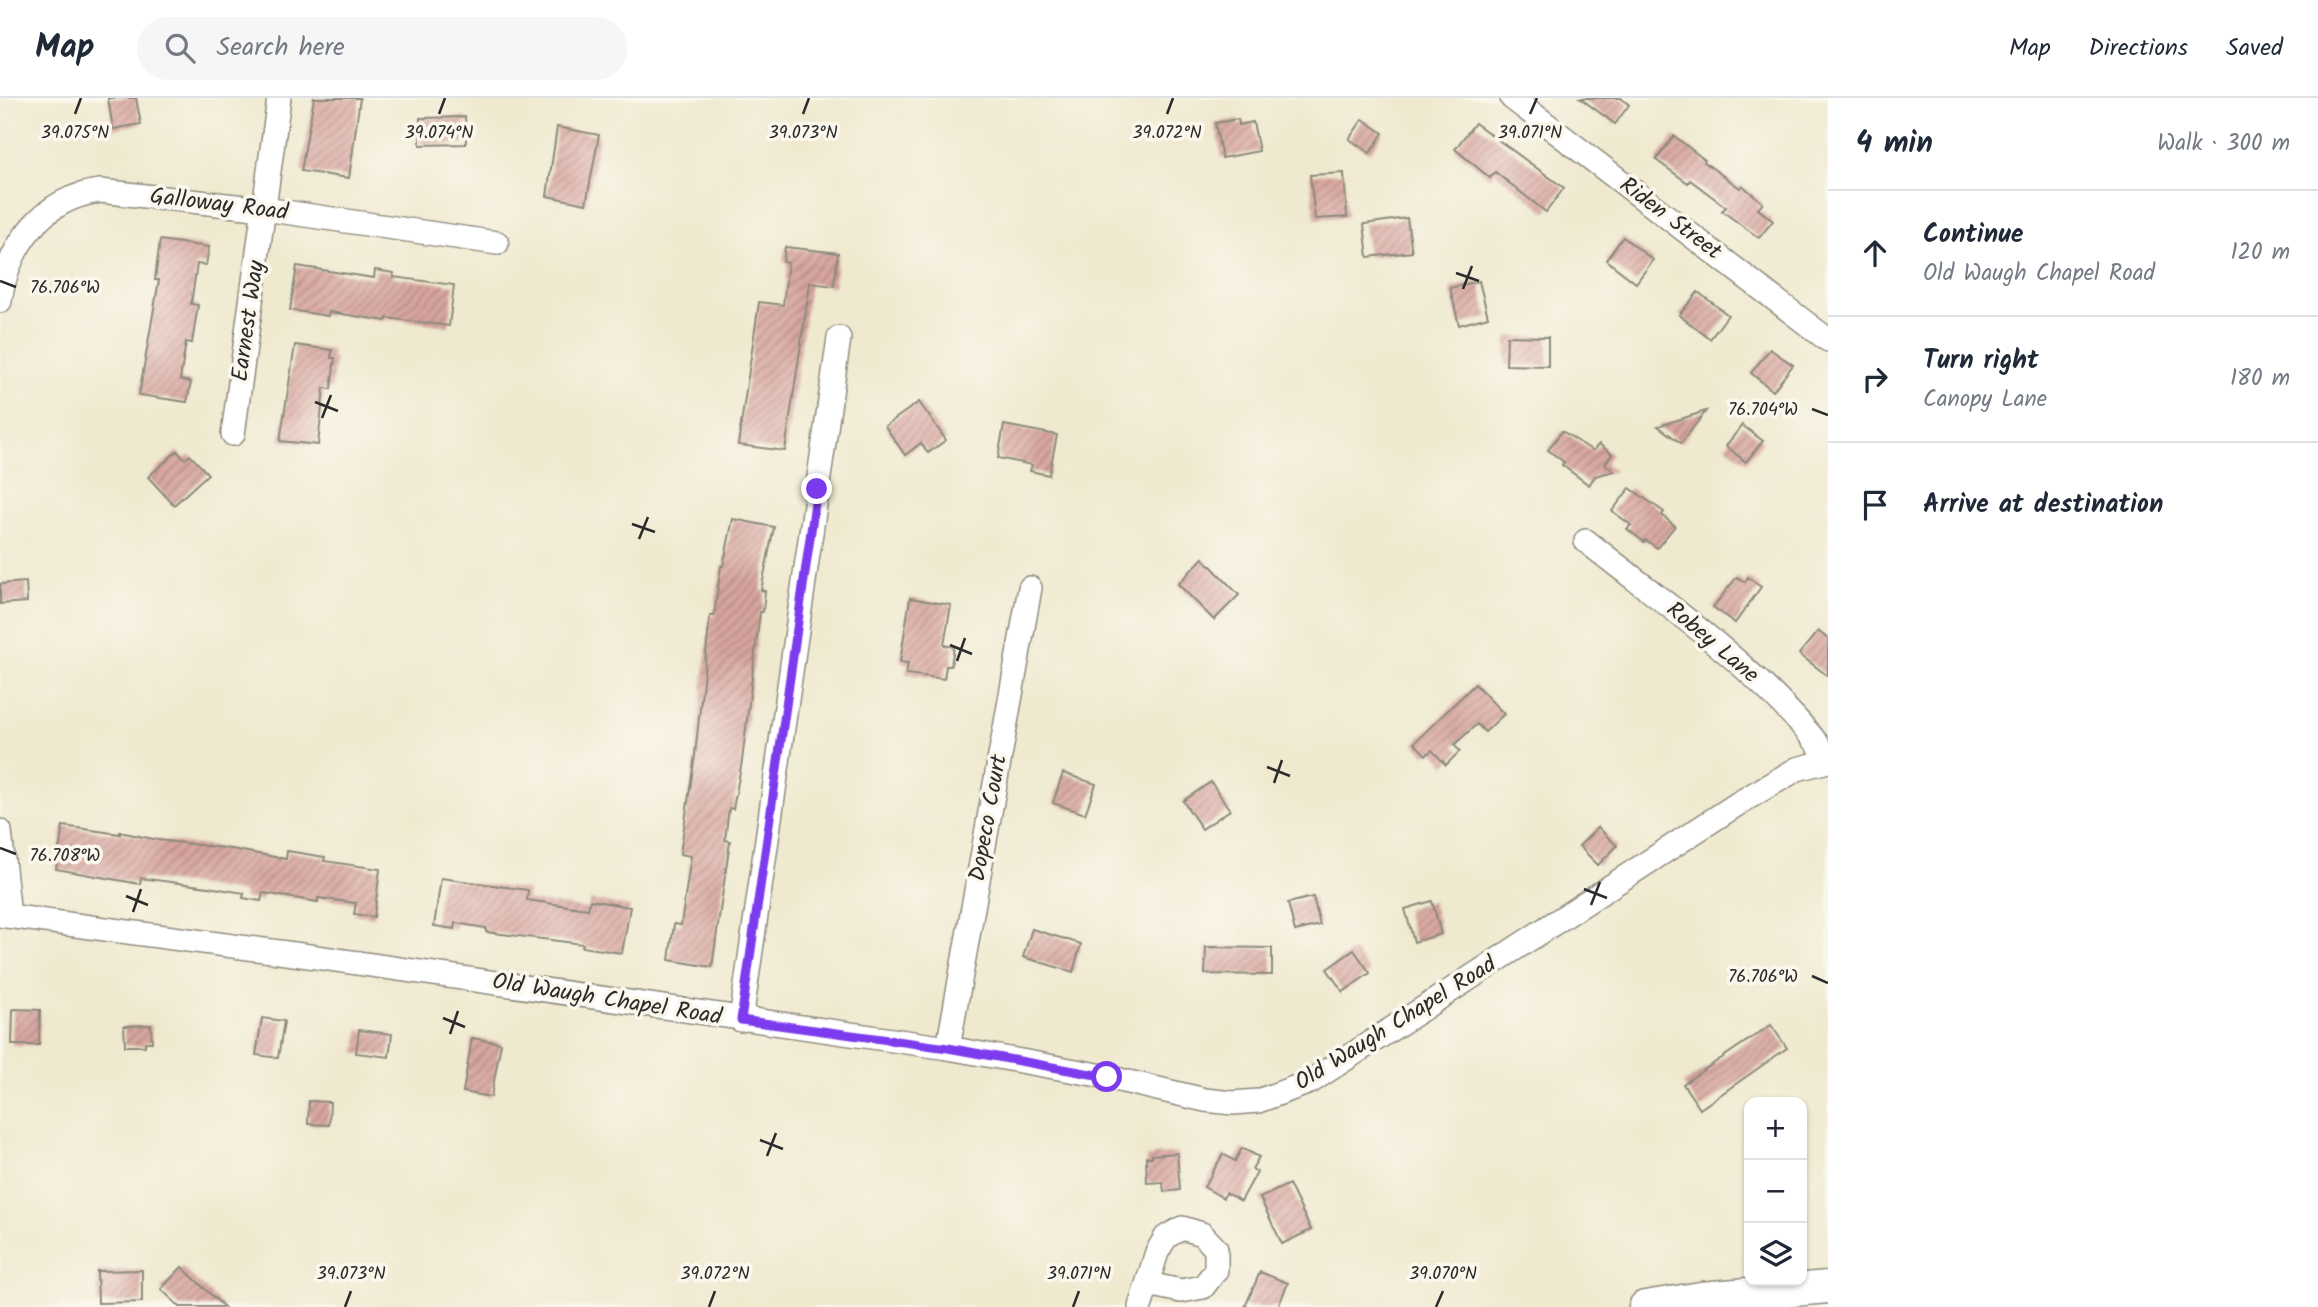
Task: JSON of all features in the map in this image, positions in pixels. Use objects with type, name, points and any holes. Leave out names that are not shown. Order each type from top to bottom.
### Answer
[{"type":"main road","points":[[1645,1307],[1701,1303],[1828,1287]]},
{"type":"street","name":"Earnest Way","points":[[233,434],[279,98]]},
{"type":"street","name":"Riden Street","points":[[1512,98],[1828,340]]},
{"type":"street","name":"Galloway Road","points":[[0,301],[3,281],[15,250],[29,230],[44,214],[79,194],[100,191],[264,209],[497,243]]},
{"type":"street","points":[[741,1020],[839,338]]},
{"type":"street","name":"Robey Lane","points":[[1586,541],[1740,662],[1804,725],[1828,759]]},
{"type":"street","name":"Dopeco Court","points":[[948,1048],[1030,588]]},
{"type":"street","name":"Old Waugh Chapel Road","points":[[5,916],[948,1048],[1098,1075],[1205,1100],[1233,1103],[1258,1101],[1310,1082],[1739,803],[1797,769],[1828,759]]},
{"type":"street","points":[[0,831],[5,916]]},
{"type":"street","points":[[1140,1307],[1149,1284]]},
{"type":"building","points":[[108,98],[136,98],[141,124],[113,129]]},
{"type":"building","points":[[314,98],[360,98],[349,178],[301,171]]},
{"type":"building","points":[[1580,98],[1621,98],[1629,105],[1615,124]]},
{"type":"building","points":[[465,117],[466,144],[420,145],[420,118]]},
{"type":"building","points":[[1238,119],[1239,125],[1253,122],[1259,151],[1222,158],[1215,123]]},
{"type":"building","points":[[1363,119],[1383,133],[1370,153],[1349,139]]},
{"type":"building","points":[[1475,123],[1564,188],[1546,212],[1495,172],[1490,178],[1455,149]]},
{"type":"building","points":[[557,127],[599,135],[586,204],[547,196]]},
{"type":"building","points":[[1674,136],[1705,160],[1704,162],[1740,188],[1742,185],[1763,203],[1758,209],[1773,221],[1759,238],[1722,211],[1726,207],[1690,180],[1688,183],[1656,160]]},
{"type":"building","points":[[1344,173],[1347,217],[1315,219],[1310,175]]},
{"type":"building","points":[[1407,218],[1412,252],[1368,257],[1364,224]]},
{"type":"building","points":[[1623,237],[1653,260],[1636,283],[1606,260]]},
{"type":"building","points":[[160,240],[209,247],[206,265],[197,264],[191,304],[198,305],[192,343],[186,342],[180,380],[191,382],[187,402],[139,395],[159,280],[155,280]]},
{"type":"building","points":[[785,247],[838,253],[834,286],[810,283],[785,451],[738,445],[759,302],[783,305],[788,263],[783,262]]},
{"type":"building","points":[[297,266],[374,278],[375,270],[394,273],[393,277],[454,285],[449,326],[387,318],[386,321],[329,312],[328,316],[290,310]]},
{"type":"building","points":[[1479,281],[1488,317],[1459,325],[1450,288]]},
{"type":"building","points":[[1698,292],[1728,315],[1710,339],[1679,315]]},
{"type":"building","points":[[1507,336],[1548,337],[1548,366],[1506,365]]},
{"type":"building","points":[[295,345],[332,350],[331,358],[335,358],[331,389],[324,388],[318,445],[280,441]]},
{"type":"building","points":[[1770,349],[1793,365],[1773,391],[1751,373]]},
{"type":"building","points":[[919,402],[946,440],[928,453],[921,443],[905,455],[885,426]]},
{"type":"building","points":[[1706,411],[1681,443],[1658,426]]},
{"type":"building","points":[[1004,425],[1057,435],[1049,475],[1030,471],[1032,465],[998,458]]},
{"type":"building","points":[[1742,425],[1763,441],[1746,462],[1726,446]]},
{"type":"building","points":[[1562,431],[1593,451],[1599,444],[1612,454],[1605,464],[1614,471],[1595,476],[1589,485],[1562,465],[1564,462],[1548,450]]},
{"type":"building","points":[[177,451],[185,459],[190,455],[208,474],[174,505],[148,477]]},
{"type":"building","points":[[1630,488],[1664,512],[1662,515],[1675,526],[1657,548],[1627,529],[1631,525],[1612,511]]},
{"type":"building","points":[[733,519],[774,527],[761,590],[765,591],[763,612],[760,612],[742,761],[733,809],[729,808],[725,840],[730,841],[712,967],[669,960],[674,924],[681,925],[691,856],[680,854],[695,755],[710,616],[714,616],[721,566]]},
{"type":"building","points":[[1203,558],[1239,595],[1214,620],[1178,584]]},
{"type":"building","points":[[1737,577],[1745,582],[1748,577],[1761,587],[1735,623],[1713,607]]},
{"type":"building","points":[[26,582],[27,602],[0,604],[0,584]]},
{"type":"building","points":[[910,598],[951,605],[944,645],[954,647],[951,666],[946,666],[944,679],[906,674],[908,663],[900,662]]},
{"type":"building","points":[[1818,631],[1828,639],[1828,676],[1799,654]]},
{"type":"building","points":[[1475,684],[1504,714],[1485,732],[1477,724],[1454,745],[1460,751],[1446,765],[1432,750],[1426,755],[1414,743]]},
{"type":"building","points":[[1063,773],[1096,784],[1085,814],[1053,803]]},
{"type":"building","points":[[1211,782],[1230,810],[1202,829],[1183,801]]},
{"type":"building","points":[[63,826],[120,832],[286,859],[287,851],[325,857],[324,861],[380,869],[374,917],[354,914],[356,903],[318,898],[318,902],[263,893],[261,901],[243,898],[244,893],[208,887],[141,878],[140,884],[56,869]]},
{"type":"building","points":[[1598,827],[1617,846],[1598,865],[1579,846]]},
{"type":"building","points":[[441,878],[528,890],[527,900],[588,909],[590,900],[630,907],[622,953],[582,947],[583,944],[486,932],[486,928],[455,923],[455,929],[434,926]]},
{"type":"building","points":[[1313,897],[1320,925],[1295,931],[1288,903]]},
{"type":"building","points":[[1432,901],[1441,934],[1414,942],[1405,909]]},
{"type":"building","points":[[1032,929],[1081,944],[1073,972],[1023,957]]},
{"type":"building","points":[[1206,947],[1272,948],[1272,975],[1205,974]]},
{"type":"building","points":[[1354,950],[1370,973],[1343,992],[1327,969]]},
{"type":"building","points":[[13,1009],[40,1010],[39,1045],[12,1045]]},
{"type":"building","points":[[262,1018],[284,1021],[278,1058],[256,1055]]},
{"type":"building","points":[[151,1025],[152,1042],[145,1042],[145,1046],[125,1046],[124,1026]]},
{"type":"building","points":[[1771,1025],[1787,1048],[1700,1109],[1683,1084]]},
{"type":"building","points":[[359,1030],[392,1034],[389,1057],[356,1053]]},
{"type":"building","points":[[472,1038],[501,1043],[491,1097],[463,1092]]},
{"type":"building","points":[[309,1101],[330,1102],[329,1125],[308,1124]]},
{"type":"building","points":[[1242,1148],[1259,1157],[1252,1169],[1257,1172],[1241,1201],[1226,1193],[1223,1198],[1204,1187],[1223,1154],[1235,1161]]},
{"type":"building","points":[[1177,1153],[1180,1190],[1164,1192],[1163,1182],[1147,1183],[1146,1157]]},
{"type":"building","points":[[1289,1184],[1311,1230],[1282,1244],[1260,1198]]},
{"type":"building","points":[[182,1267],[224,1307],[180,1307],[161,1289]]},
{"type":"building","points":[[142,1270],[142,1302],[98,1303],[97,1271]]},
{"type":"building","points":[[1260,1272],[1288,1283],[1278,1307],[1245,1307]]},
{"type":"route","points":[[817,489],[741,1020],[948,1048],[1107,1077]]}]
